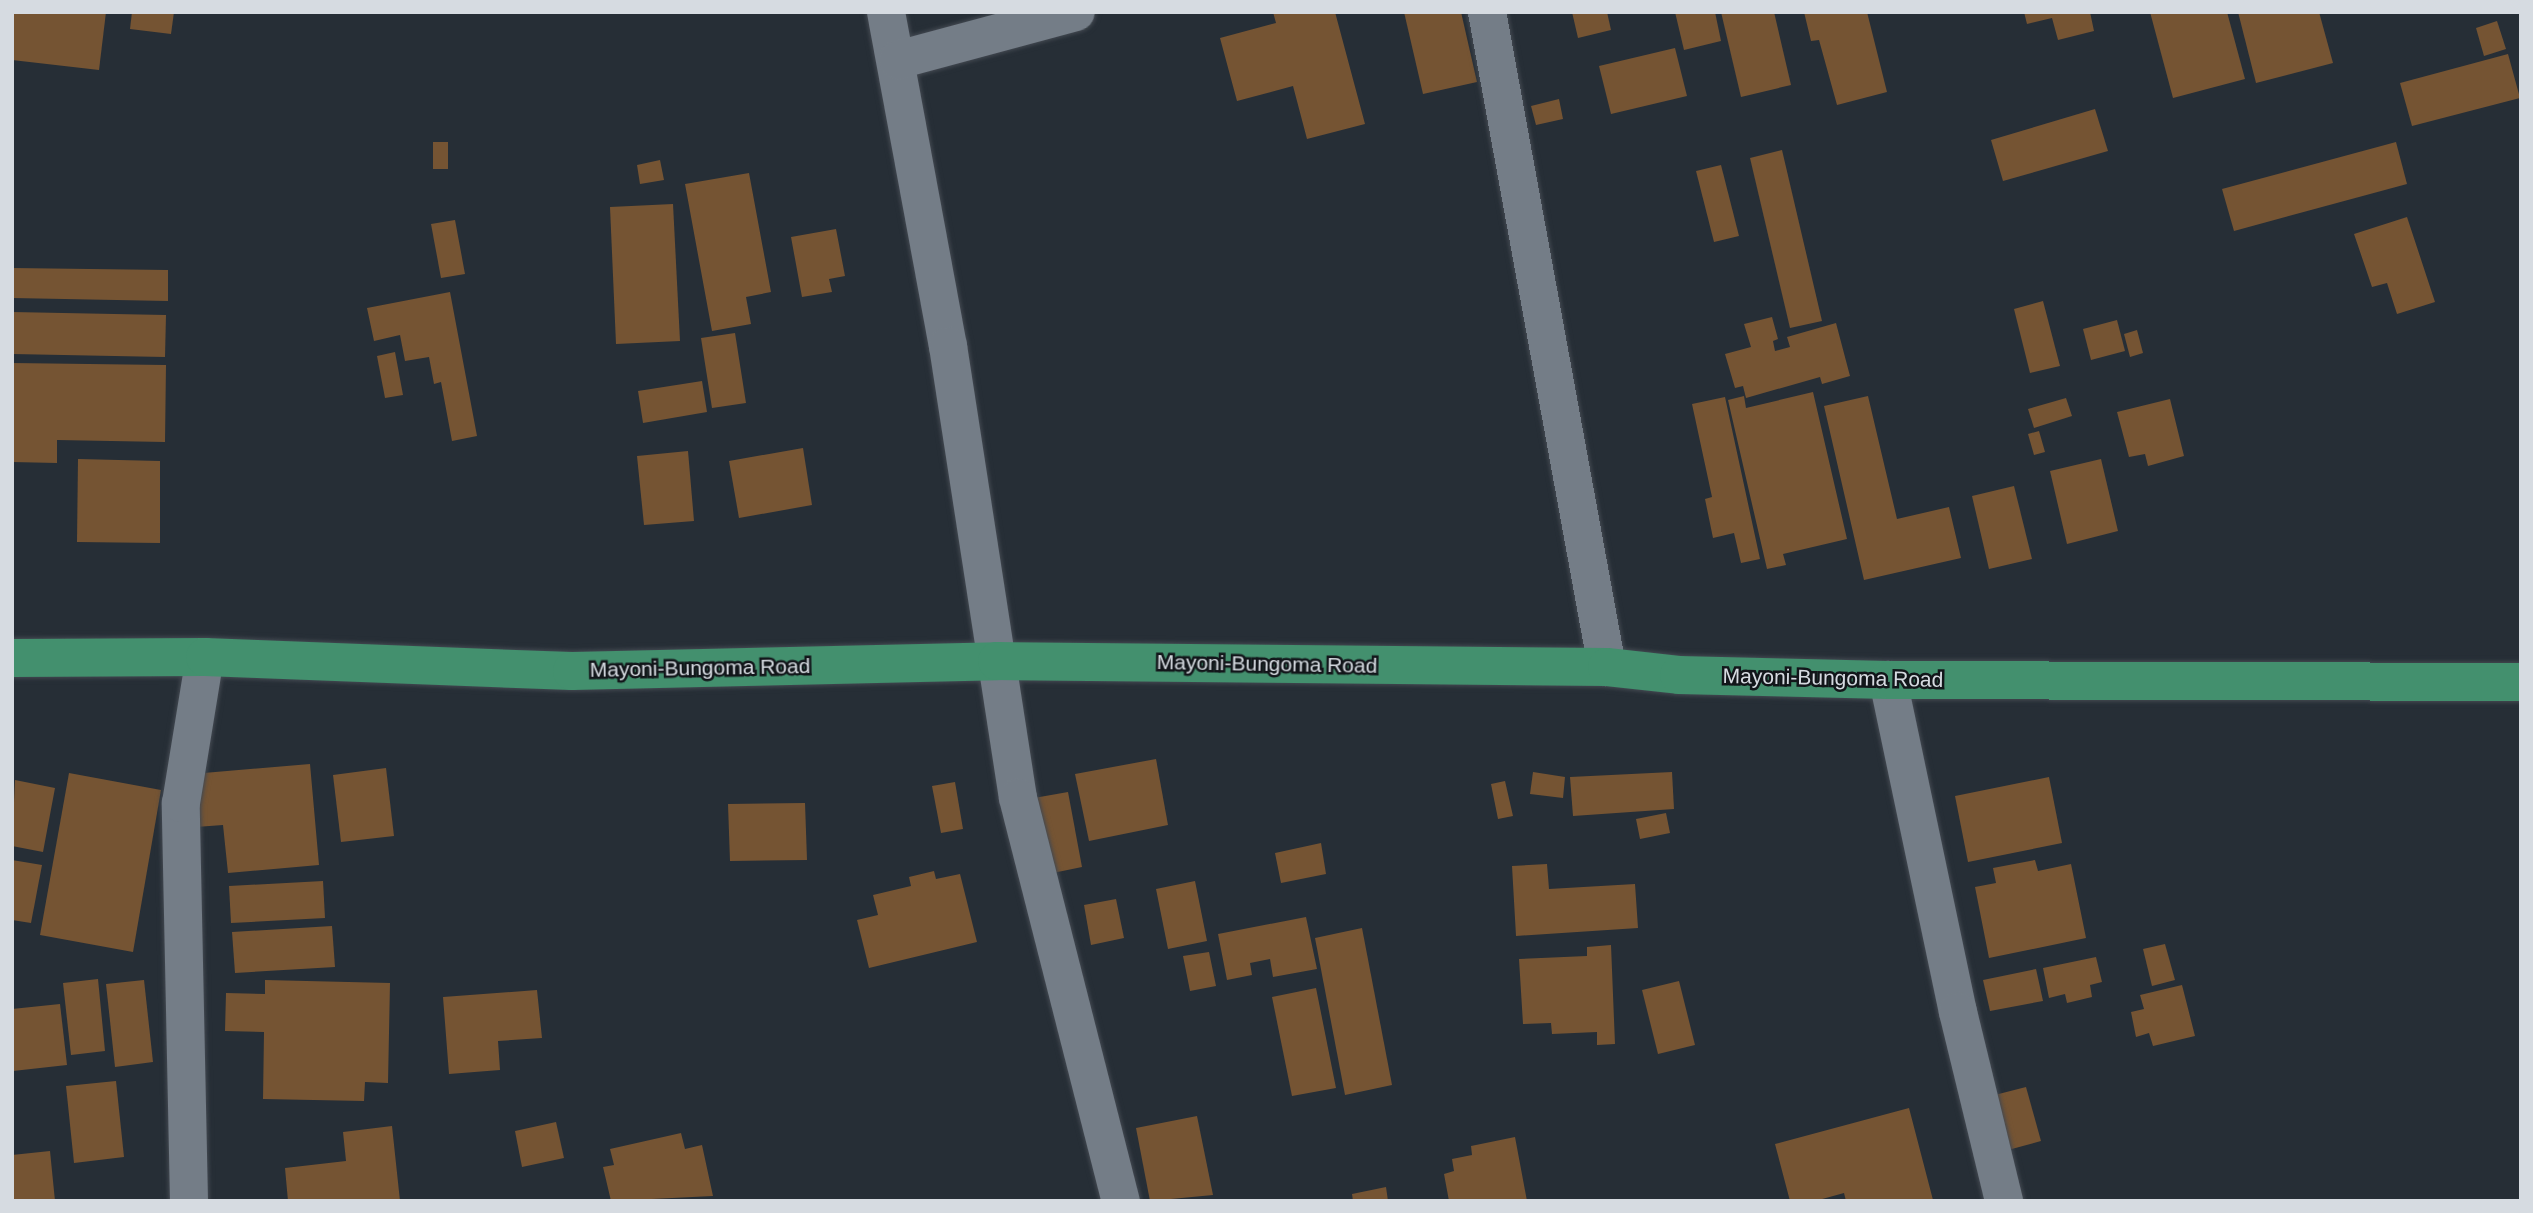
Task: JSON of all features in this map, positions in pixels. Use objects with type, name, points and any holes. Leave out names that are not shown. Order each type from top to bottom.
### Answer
[{"type":"main road","name":"Mayoni-Bungoma Road","points":[[12,658],[205,657],[572,671],[996,661],[1606,667],[1679,675],[1888,680],[2521,682]]},
{"type":"street","points":[[886,12],[898,60],[1018,798],[1121,1201]]},
{"type":"street","points":[[898,60],[1076,12]]},
{"type":"street","points":[[1487,12],[1606,667]]},
{"type":"street","points":[[189,1201],[181,803],[205,657]]},
{"type":"street","points":[[1888,680],[1958,1012],[2004,1201]]},
{"type":"building","points":[[12,12],[106,12],[99,70],[12,60]]},
{"type":"building","points":[[132,12],[174,12],[171,34],[130,29]]},
{"type":"building","points":[[1273,12],[1335,12],[1365,124],[1307,139],[1293,86],[1237,101],[1220,38],[1276,23]]},
{"type":"building","points":[[1404,12],[1461,12],[1477,82],[1423,94]]},
{"type":"building","points":[[1572,12],[1607,12],[1611,30],[1578,38]]},
{"type":"building","points":[[1675,12],[1715,12],[1721,41],[1684,50]]},
{"type":"building","points":[[1721,12],[1774,12],[1791,85],[1741,97]]},
{"type":"building","points":[[1804,12],[1867,12],[1887,92],[1837,105],[1819,40],[1811,41]]},
{"type":"building","points":[[2024,12],[2090,12],[2094,31],[2058,40],[2052,18],[2027,24]]},
{"type":"building","points":[[2150,12],[2227,12],[2245,79],[2173,98]]},
{"type":"building","points":[[2238,12],[2319,12],[2333,63],[2256,83]]},
{"type":"building","points":[[2497,21],[2506,49],[2484,56],[2476,28]]},
{"type":"building","points":[[1675,48],[1687,96],[1611,114],[1599,66]]},
{"type":"building","points":[[2508,54],[2520,98],[2412,126],[2400,83]]},
{"type":"building","points":[[1559,99],[1563,119],[1536,125],[1531,106]]},
{"type":"building","points":[[2095,109],[2108,151],[2003,181],[1991,140]]},
{"type":"building","points":[[433,142],[448,142],[448,169],[433,169]]},
{"type":"building","points":[[2396,142],[2407,184],[2234,231],[2222,189]]},
{"type":"building","points":[[1782,150],[1822,321],[1790,328],[1750,158]]},
{"type":"building","points":[[660,160],[664,180],[640,184],[637,165]]},
{"type":"building","points":[[1721,165],[1739,236],[1714,242],[1696,171]]},
{"type":"building","points":[[749,173],[771,292],[746,297],[751,324],[712,331],[685,184]]},
{"type":"building","points":[[673,204],[680,341],[616,344],[610,207]]},
{"type":"building","points":[[2407,217],[2435,302],[2397,314],[2387,283],[2372,287],[2354,234]]},
{"type":"building","points":[[455,220],[465,274],[441,278],[431,224]]},
{"type":"building","points":[[836,229],[845,276],[829,279],[832,292],[802,297],[791,237]]},
{"type":"building","points":[[12,268],[168,270],[168,301],[12,298]]},
{"type":"building","points":[[450,292],[477,436],[452,441],[441,382],[434,384],[429,357],[405,361],[400,335],[374,341],[367,308]]},
{"type":"building","points":[[2043,301],[2060,366],[2030,373],[2014,309]]},
{"type":"building","points":[[12,312],[166,315],[165,357],[12,354]]},
{"type":"building","points":[[1772,317],[1778,339],[1773,341],[1775,351],[1790,347],[1787,337],[1836,323],[1850,376],[1822,384],[1820,377],[1746,398],[1743,386],[1735,388],[1725,354],[1751,347],[1744,324]]},
{"type":"building","points":[[2117,320],[2125,351],[2091,360],[2083,329]]},
{"type":"building","points":[[2137,330],[2143,353],[2130,357],[2124,334]]},
{"type":"building","points":[[735,333],[746,403],[712,408],[701,338]]},
{"type":"building","points":[[395,352],[403,395],[385,398],[377,356]]},
{"type":"building","points":[[12,363],[166,365],[165,442],[57,440],[57,463],[12,462]]},
{"type":"building","points":[[702,381],[707,412],[643,423],[638,391]]},
{"type":"building","points":[[1813,392],[1847,539],[1783,554],[1786,565],[1767,569],[1728,400],[1744,396],[1746,408]]},
{"type":"building","points":[[1868,396],[1897,519],[1949,507],[1961,558],[1864,580],[1824,406]]},
{"type":"building","points":[[1725,397],[1760,559],[1741,563],[1734,533],[1713,538],[1705,499],[1712,497],[1692,404]]},
{"type":"building","points":[[2066,398],[2072,416],[2034,428],[2028,409]]},
{"type":"building","points":[[2170,399],[2184,456],[2148,466],[2145,454],[2129,457],[2117,412]]},
{"type":"building","points":[[2039,431],[2045,452],[2034,455],[2028,434]]},
{"type":"building","points":[[803,448],[812,505],[739,518],[729,461]]},
{"type":"building","points":[[688,451],[694,521],[644,525],[637,456]]},
{"type":"building","points":[[78,459],[160,461],[160,543],[77,542]]},
{"type":"building","points":[[2101,459],[2118,531],[2067,544],[2050,471]]},
{"type":"building","points":[[2014,486],[2032,559],[1989,569],[1972,496]]},
{"type":"building","points":[[1156,759],[1168,825],[1089,841],[1075,774]]},
{"type":"building","points":[[310,764],[319,865],[228,873],[223,825],[196,827],[192,774]]},
{"type":"building","points":[[386,768],[394,836],[341,842],[333,775]]},
{"type":"building","points":[[1533,772],[1565,777],[1563,798],[1530,794]]},
{"type":"building","points":[[1672,772],[1674,809],[1573,816],[1570,777]]},
{"type":"building","points":[[69,773],[161,790],[133,952],[40,935]]},
{"type":"building","points":[[2049,777],[2062,843],[1968,862],[1955,796]]},
{"type":"building","points":[[15,780],[55,788],[43,852],[12,846]]},
{"type":"building","points":[[1505,781],[1513,816],[1498,819],[1491,784]]},
{"type":"building","points":[[955,782],[963,829],[941,833],[932,786]]},
{"type":"building","points":[[1068,792],[1082,867],[1048,874],[1034,798]]},
{"type":"building","points":[[805,803],[807,860],[730,861],[728,804]]},
{"type":"building","points":[[1666,813],[1670,833],[1640,839],[1636,819]]},
{"type":"building","points":[[1321,843],[1326,874],[1281,883],[1275,853]]},
{"type":"building","points":[[12,860],[42,865],[31,923],[12,920]]},
{"type":"building","points":[[2035,860],[2038,871],[2071,864],[2086,938],[1989,958],[1975,887],[1996,883],[1993,868]]},
{"type":"building","points":[[1547,864],[1549,889],[1635,884],[1638,928],[1516,936],[1512,866]]},
{"type":"building","points":[[934,871],[936,879],[960,874],[977,942],[869,968],[857,920],[878,915],[873,895],[911,886],[909,877]]},
{"type":"building","points":[[323,881],[325,918],[231,923],[229,886]]},
{"type":"building","points":[[1195,881],[1207,941],[1168,949],[1156,889]]},
{"type":"building","points":[[1116,899],[1124,938],[1091,945],[1084,905]]},
{"type":"building","points":[[1306,917],[1317,969],[1273,977],[1270,959],[1250,963],[1252,975],[1227,980],[1218,934]]},
{"type":"building","points":[[332,926],[335,967],[235,973],[232,932]]},
{"type":"building","points":[[1362,928],[1392,1085],[1345,1095],[1315,938]]},
{"type":"building","points":[[2165,944],[2175,980],[2152,986],[2143,949]]},
{"type":"building","points":[[1611,945],[1615,1044],[1597,1045],[1597,1032],[1552,1034],[1551,1023],[1523,1024],[1519,959],[1587,956],[1587,947]]},
{"type":"building","points":[[1209,952],[1216,986],[1190,991],[1183,956]]},
{"type":"building","points":[[2096,957],[2102,982],[2090,985],[2092,997],[2067,1003],[2065,994],[2049,998],[2043,968]]},
{"type":"building","points":[[2036,969],[2043,1001],[1990,1011],[1983,980]]},
{"type":"building","points":[[98,979],[105,1051],[71,1055],[63,983]]},
{"type":"building","points":[[144,980],[153,1062],[115,1067],[106,984]]},
{"type":"building","points":[[265,980],[390,983],[388,1083],[365,1082],[364,1101],[263,1099],[264,1032],[225,1031],[226,993],[265,994]]},
{"type":"building","points":[[1679,981],[1695,1045],[1658,1054],[1642,990]]},
{"type":"building","points":[[2182,985],[2195,1036],[2153,1046],[2149,1033],[2136,1037],[2131,1012],[2144,1009],[2140,995]]},
{"type":"building","points":[[1316,988],[1336,1088],[1292,1096],[1272,997]]},
{"type":"building","points":[[537,990],[542,1038],[498,1041],[500,1070],[449,1074],[443,997]]},
{"type":"building","points":[[60,1004],[67,1065],[13,1071],[12,1009]]},
{"type":"building","points":[[116,1081],[124,1157],[74,1163],[66,1086]]},
{"type":"building","points":[[2026,1087],[2041,1141],[1997,1153],[1983,1098]]},
{"type":"building","points":[[1909,1108],[1933,1200],[1846,1201],[1844,1193],[1815,1201],[1790,1201],[1775,1144]]},
{"type":"building","points":[[1197,1116],[1213,1195],[1150,1201],[1136,1128]]},
{"type":"building","points":[[556,1122],[564,1158],[522,1167],[515,1131]]},
{"type":"building","points":[[392,1126],[400,1201],[288,1201],[285,1168],[346,1161],[343,1132]]},
{"type":"building","points":[[681,1133],[685,1149],[702,1145],[713,1196],[611,1201],[603,1167],[614,1165],[610,1149]]},
{"type":"building","points":[[1515,1137],[1527,1201],[1449,1201],[1444,1174],[1454,1171],[1452,1159],[1472,1155],[1471,1146]]},
{"type":"building","points":[[50,1151],[55,1201],[12,1201],[12,1155]]},
{"type":"building","points":[[1386,1187],[1388,1201],[1353,1201],[1352,1194]]}]
